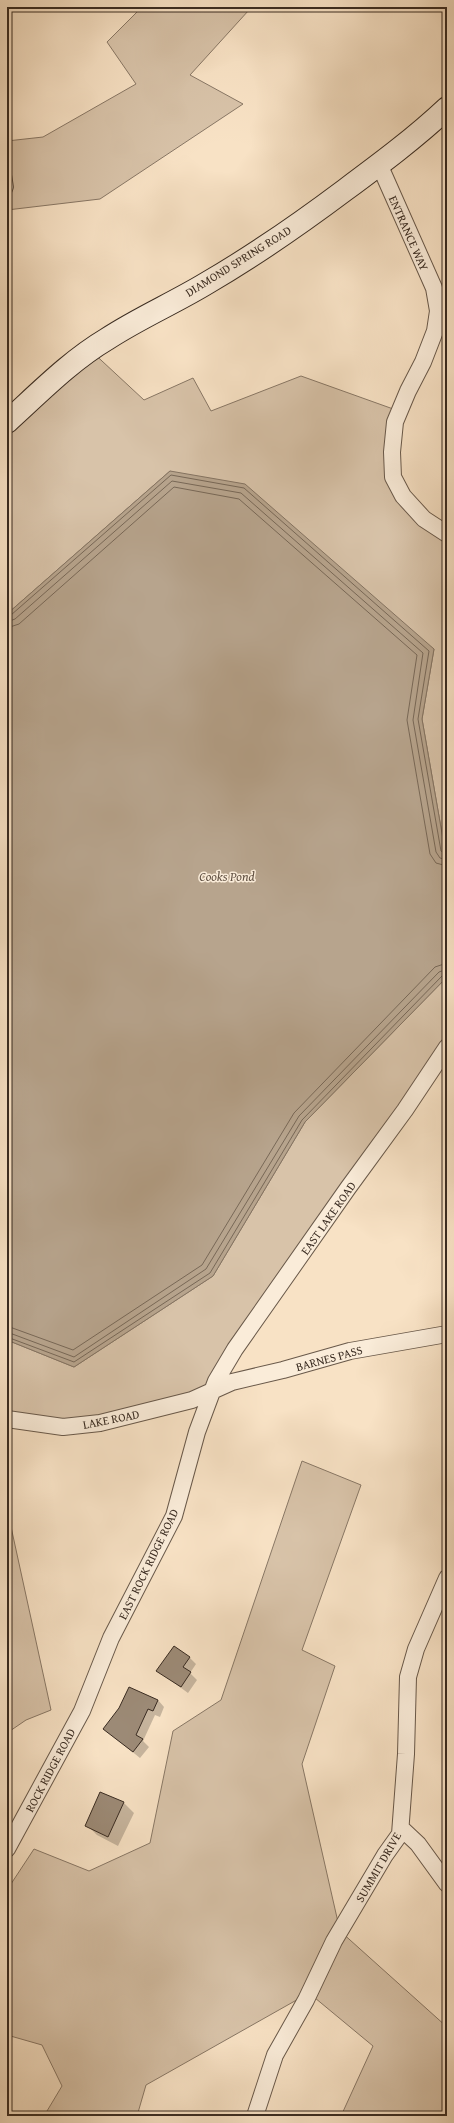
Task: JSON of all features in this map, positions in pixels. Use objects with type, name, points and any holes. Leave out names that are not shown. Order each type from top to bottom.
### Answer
[{"type":"street","name":"DIAMOND SPRING ROAD","points":[[7,422],[76,361],[105,339],[207,284],[251,256],[305,219],[379,164],[447,108]]},
{"type":"street","name":"ENTRANCE WAY","points":[[379,164],[434,288],[442,312],[423,362],[408,391],[395,422],[392,452],[392,477],[402,496],[424,519],[447,534]]},
{"type":"street","name":"EAST LAKE ROAD","points":[[213,1390],[235,1349],[348,1188],[405,1110],[447,1047]]},
{"type":"street","name":"BARNES PASS","points":[[213,1390],[232,1382],[284,1370],[350,1350],[447,1334]]},
{"type":"street","name":"LAKE ROAD","points":[[7,1419],[63,1427],[100,1423],[192,1400],[213,1390]]},
{"type":"street","name":"EAST ROCK RIDGE ROAD","points":[[82,1711],[111,1638],[174,1516],[197,1432],[213,1390]]},
{"type":"street","name":"SUMMIT DRIVE","points":[[256,2116],[275,2055],[306,2000],[334,1941],[385,1855],[400,1834],[406,1754],[408,1677],[416,1648],[447,1578]]},
{"type":"street","name":"ROCK RIDGE ROAD","points":[[7,1849],[82,1711]]},
{"type":"street","points":[[400,1828],[418,1844],[447,1884]]},
{"type":"lane","points":[[7,175],[9,187],[7,192]]},
{"type":"shaded area","points":[[142,7],[242,7],[249,10],[190,75],[243,104],[100,199],[7,210],[7,141],[43,137],[136,84],[107,42]]},
{"type":"shaded area","points":[[88,348],[144,400],[193,378],[211,411],[301,376],[396,410],[388,456],[421,519],[447,534],[447,862],[422,719],[434,649],[170,471],[7,614],[7,412]]},
{"type":"shaded area","points":[[447,977],[447,1035],[203,1393],[71,1430],[7,1419],[7,1340],[74,1367],[213,1276],[305,1122]]},
{"type":"shaded area","points":[[302,1461],[361,1485],[302,1650],[335,1666],[302,1764],[340,1931],[447,2027],[447,2116],[341,2116],[373,2046],[309,1993],[146,2085],[137,2116],[44,2116],[62,2086],[42,2045],[7,2035],[7,1890],[34,1849],[89,1871],[150,1843],[173,1731],[221,1700]]},
{"type":"shaded area","points":[[8,1513],[51,1710],[26,1720],[7,1733]]},
{"type":"water","name":"Cooks Pond","points":[[170,471],[245,484],[434,649],[422,719],[447,862],[447,977],[305,1122],[213,1276],[74,1367],[7,1340],[7,614]]},
{"type":"building","points":[[174,1646],[190,1657],[183,1667],[191,1672],[181,1687],[156,1671]]},
{"type":"building","points":[[129,1687],[158,1700],[153,1711],[148,1709],[136,1735],[143,1739],[133,1752],[103,1729],[119,1708]]},
{"type":"building","points":[[100,1792],[124,1802],[108,1837],[85,1826]]}]
